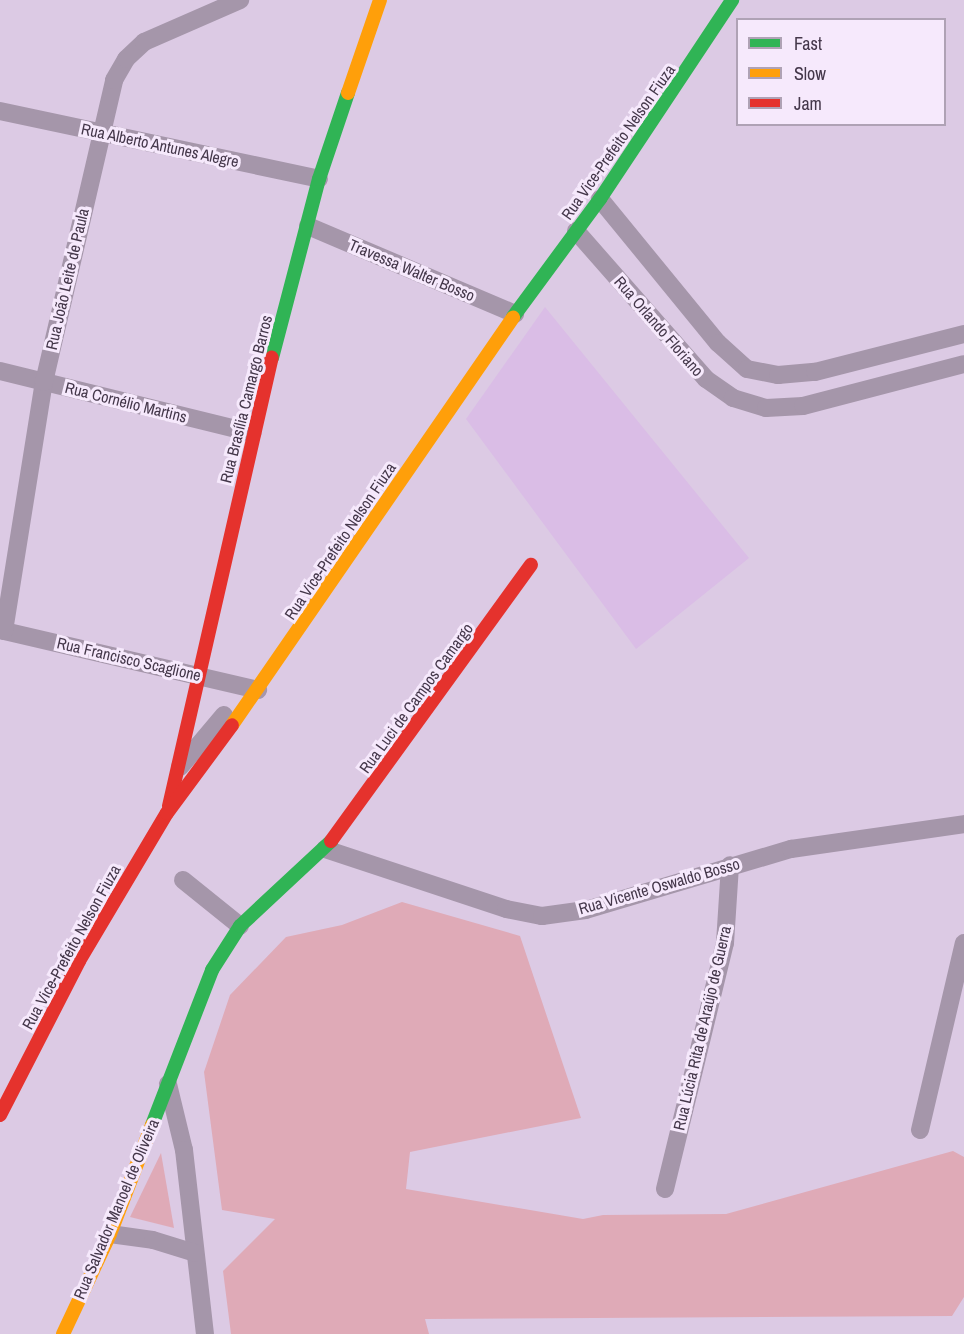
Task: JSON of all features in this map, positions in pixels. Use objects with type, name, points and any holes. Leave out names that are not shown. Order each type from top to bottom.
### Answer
[{"type":"street","name":"Rua João Leite de Paula","points":[[2,631],[44,382],[100,132],[114,80],[126,59],[144,42],[240,0]]},
{"type":"street","name":"Rua Brasília Camargo Barros","points":[[167,813],[253,433],[319,178],[380,0]]},
{"type":"street","name":"Rua Vice-Prefeito Nelson Fiuza","points":[[0,1115],[79,962],[167,813],[515,314],[600,199],[732,0]]},
{"type":"street","name":"Rua Alberto Antunes Alegre","points":[[0,111],[319,178]]},
{"type":"street","name":"Rua Orlando Floriano","points":[[600,199],[718,343],[747,369],[778,375],[815,372],[964,334]]},
{"type":"street","name":"Travessa Walter Bosso","points":[[308,226],[515,314]]},
{"type":"street","name":"Rua Orlando Floriano","points":[[576,231],[706,379],[733,399],[766,408],[803,406],[964,364]]},
{"type":"street","name":"Rua Cornélio Martins","points":[[0,371],[253,433]]},
{"type":"street","name":"Rua Luci de Campos Camargo","points":[[325,849],[531,565]]},
{"type":"street","name":"Rua Francisco Scaglione","points":[[2,631],[198,674],[253,689]]},
{"type":"street","points":[[175,773],[253,689]]},
{"type":"street","name":"Rua Vicente Oswaldo Bosso","points":[[325,849],[506,909],[542,916],[586,910],[791,849],[964,824]]},
{"type":"street","name":"Rua Salvador Manoel de Oliveira","points":[[63,1334],[110,1234],[212,970],[240,926],[325,849]]},
{"type":"street","name":"Rua Lúcia Rita de Araújo de Guerra","points":[[665,1189],[725,943],[729,866]]},
{"type":"street","points":[[183,880],[240,926]]},
{"type":"street","points":[[920,1130],[964,943]]},
{"type":"street","name":"Rua Salvador Manoel de Oliveira","points":[[168,1084],[181,1131],[205,1334]]},
{"type":"street","points":[[110,1234],[153,1240],[195,1253]]},
{"type":"shaded area","points":[[545,307],[749,558],[636,649],[466,419]]},
{"type":"shaded area","points":[[402,902],[520,936],[581,1118],[410,1152],[406,1189],[583,1219],[603,1215],[726,1214],[953,1151],[964,1157],[964,1297],[952,1316],[425,1319],[429,1334],[231,1334],[223,1271],[275,1219],[222,1210],[204,1072],[230,995],[286,937],[342,925]]},
{"type":"shaded area","points":[[161,1153],[174,1228],[130,1217]]},
{"type":"traffic: fast","points":[[513,317],[600,199],[732,0]]},
{"type":"traffic: fast","points":[[272,358],[319,179],[348,93]]},
{"type":"traffic: fast","points":[[152,1125],[212,970],[240,926],[331,841]]},
{"type":"traffic: slow","points":[[348,93],[380,0]]},
{"type":"traffic: slow","points":[[232,725],[513,317]]},
{"type":"traffic: slow","points":[[63,1334],[110,1234],[152,1125]]},
{"type":"traffic: jam","points":[[169,806],[272,358]]},
{"type":"traffic: jam","points":[[331,841],[531,565]]},
{"type":"traffic: jam","points":[[0,1115],[79,961],[167,813],[232,725]]}]
